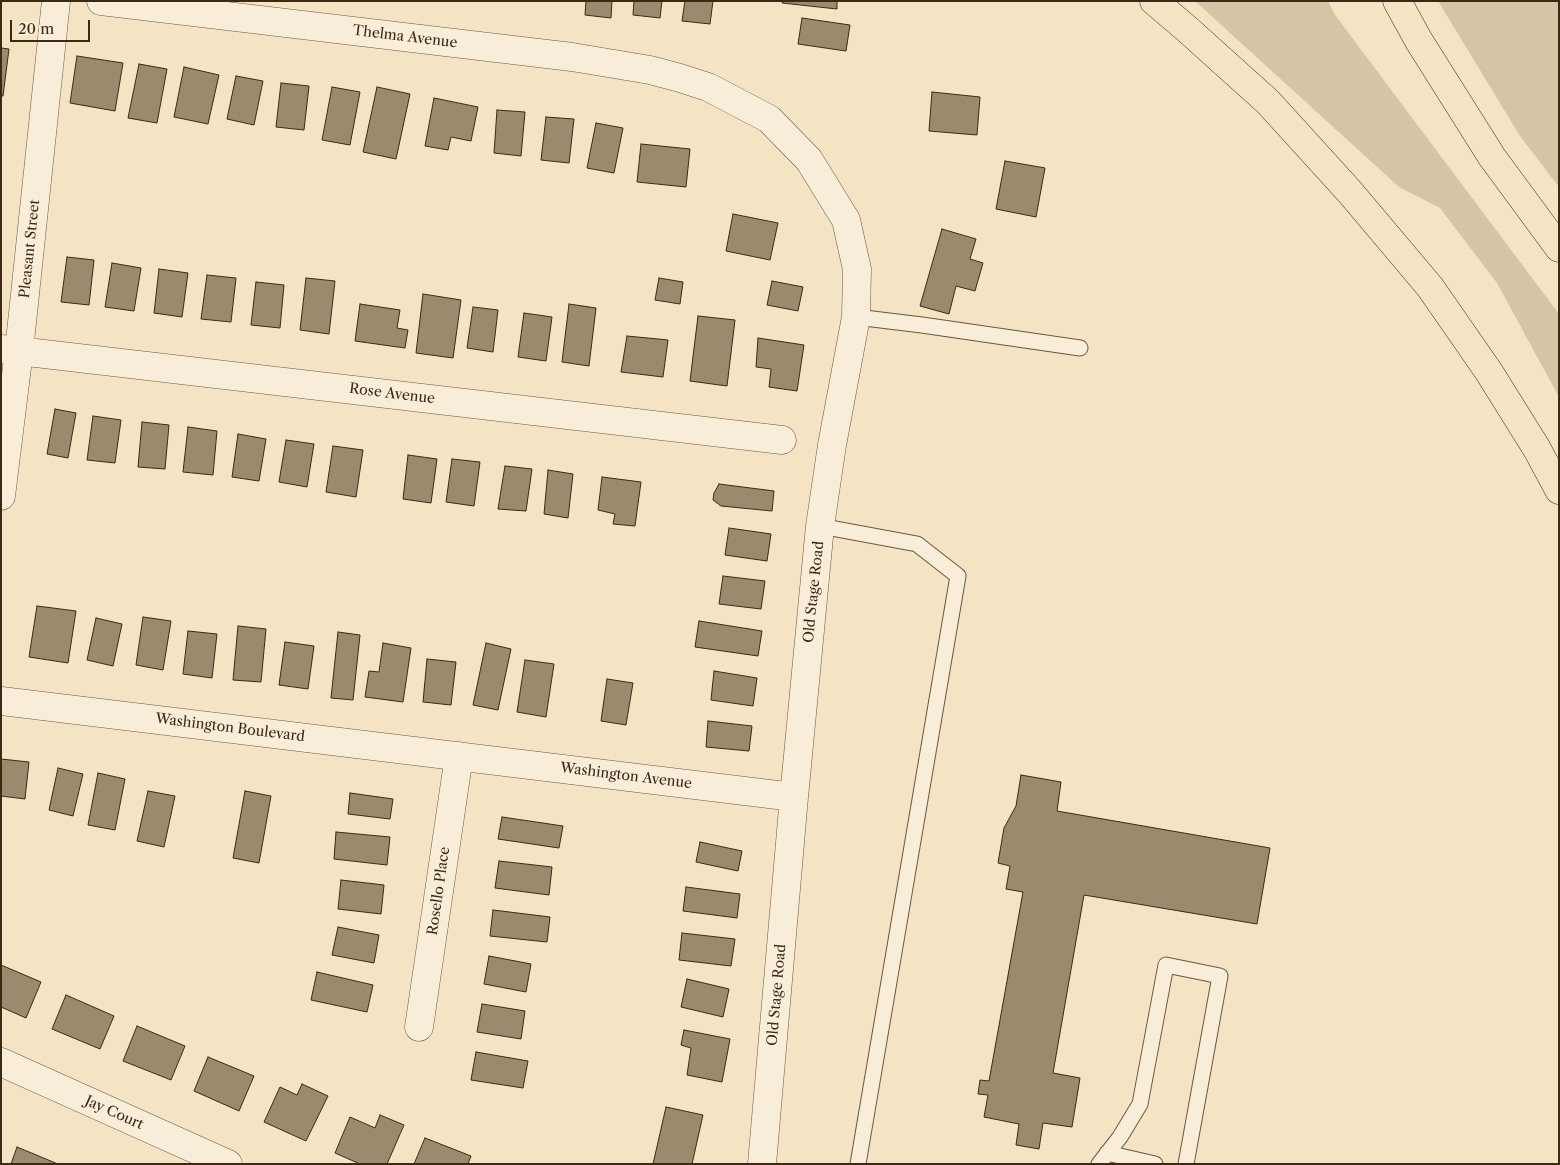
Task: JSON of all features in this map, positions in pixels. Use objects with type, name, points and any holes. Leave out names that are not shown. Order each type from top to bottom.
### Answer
[{"type":"highway","points":[[1154,1],[1268,102],[1349,191],[1430,287],[1489,372],[1537,449],[1559,490]]},
{"type":"highway","points":[[1397,1],[1419,42],[1492,157],[1559,248]]},
{"type":"street","name":"Pleasant Street","points":[[1,496],[10,350],[56,1]]},
{"type":"street","name":"Thelma Avenue","points":[[101,1],[572,57],[650,70],[708,86]]},
{"type":"street","name":"Old Stage Road","points":[[708,86],[769,120],[809,160],[846,220],[857,269],[856,317],[832,445],[820,526],[762,1164]]},
{"type":"street","name":"Rose Avenue","points":[[10,350],[782,440]]},
{"type":"street","name":"Washington Boulevard","points":[[1,701],[459,756]]},
{"type":"street","name":"Washington Avenue","points":[[459,756],[794,797]]},
{"type":"street","name":"Rosello Place","points":[[419,1027],[459,756]]},
{"type":"street","name":"Jay Court","points":[[1,1062],[228,1164]]},
{"type":"lane","points":[[856,317],[1080,348]]},
{"type":"lane","points":[[820,526],[918,544],[958,576],[858,1164]]},
{"type":"lane","points":[[1103,1159],[1120,1137],[1140,1104],[1166,965],[1220,976],[1186,1164]]},
{"type":"lane","points":[[1103,1159],[1155,1164]]},
{"type":"shaded area","points":[[1195,1],[1328,1],[1335,15],[1559,314],[1559,397],[1497,283],[1440,208],[1399,187]]},
{"type":"shaded area","points":[[1438,1],[1559,1],[1559,187],[1520,136]]},
{"type":"building","points":[[586,1],[612,1],[611,18],[585,15]]},
{"type":"building","points":[[634,1],[662,1],[660,18],[633,15]]},
{"type":"building","points":[[685,1],[713,1],[710,24],[682,21]]},
{"type":"building","points":[[783,1],[837,1],[837,9],[782,3]]},
{"type":"building","points":[[802,18],[850,25],[846,51],[798,44]]},
{"type":"building","points":[[1,48],[9,49],[3,96],[1,96]]},
{"type":"building","points":[[77,56],[123,63],[115,111],[70,103]]},
{"type":"building","points":[[139,64],[167,69],[157,123],[128,118]]},
{"type":"building","points":[[184,67],[219,75],[208,124],[174,117]]},
{"type":"building","points":[[236,76],[263,81],[254,125],[227,119]]},
{"type":"building","points":[[281,83],[309,86],[304,130],[276,127]]},
{"type":"building","points":[[332,87],[360,92],[350,145],[322,140]]},
{"type":"building","points":[[377,87],[410,94],[396,159],[363,152]]},
{"type":"building","points":[[932,92],[980,97],[977,135],[929,131]]},
{"type":"building","points":[[434,98],[478,107],[471,141],[451,137],[448,150],[425,146]]},
{"type":"building","points":[[497,110],[525,112],[521,156],[494,153]]},
{"type":"building","points":[[546,117],[574,119],[569,163],[541,160]]},
{"type":"building","points":[[596,123],[623,128],[614,173],[587,168]]},
{"type":"building","points":[[641,144],[690,149],[686,187],[637,182]]},
{"type":"building","points":[[1005,161],[1045,168],[1036,217],[996,209]]},
{"type":"building","points":[[733,214],[778,223],[770,260],[726,251]]},
{"type":"building","points":[[942,229],[976,239],[970,259],[983,263],[975,291],[956,286],[949,314],[920,306]]},
{"type":"building","points":[[67,257],[94,260],[89,305],[61,302]]},
{"type":"building","points":[[112,263],[141,268],[134,311],[105,307]]},
{"type":"building","points":[[159,269],[188,273],[182,317],[154,313]]},
{"type":"building","points":[[207,275],[236,278],[231,322],[201,319]]},
{"type":"building","points":[[306,278],[335,281],[329,334],[300,330]]},
{"type":"building","points":[[659,278],[683,282],[680,304],[655,300]]},
{"type":"building","points":[[772,281],[803,287],[798,311],[767,305]]},
{"type":"building","points":[[256,282],[284,285],[280,328],[251,325]]},
{"type":"building","points":[[423,294],[461,300],[453,358],[416,353]]},
{"type":"building","points":[[360,304],[400,310],[397,328],[408,330],[405,348],[355,341]]},
{"type":"building","points":[[569,304],[596,308],[589,366],[562,362]]},
{"type":"building","points":[[473,307],[498,310],[493,352],[467,348]]},
{"type":"building","points":[[524,313],[552,317],[546,361],[518,357]]},
{"type":"building","points":[[698,316],[735,320],[727,386],[690,381]]},
{"type":"building","points":[[627,336],[668,340],[663,377],[621,372]]},
{"type":"building","points":[[758,338],[804,345],[797,391],[769,387],[771,369],[756,367]]},
{"type":"building","points":[[55,409],[76,413],[68,458],[47,454]]},
{"type":"building","points":[[93,416],[121,420],[115,463],[87,460]]},
{"type":"building","points":[[142,422],[169,425],[165,469],[138,467]]},
{"type":"building","points":[[188,427],[217,431],[213,475],[183,472]]},
{"type":"building","points":[[238,434],[266,439],[259,481],[232,477]]},
{"type":"building","points":[[286,440],[314,444],[307,487],[279,482]]},
{"type":"building","points":[[333,446],[363,450],[356,497],[326,492]]},
{"type":"building","points":[[408,455],[437,459],[431,503],[403,499]]},
{"type":"building","points":[[452,459],[480,462],[474,506],[446,502]]},
{"type":"building","points":[[505,466],[532,469],[526,511],[498,509]]},
{"type":"building","points":[[548,470],[573,474],[568,518],[544,514]]},
{"type":"building","points":[[602,477],[641,482],[635,526],[613,524],[615,514],[598,510]]},
{"type":"building","points":[[719,484],[774,491],[772,511],[721,506],[713,500],[714,493]]},
{"type":"building","points":[[729,528],[771,534],[767,561],[725,555]]},
{"type":"building","points":[[723,576],[765,581],[761,609],[719,604]]},
{"type":"building","points":[[37,606],[76,611],[68,663],[29,657]]},
{"type":"building","points":[[143,617],[171,621],[163,670],[136,665]]},
{"type":"building","points":[[96,618],[122,624],[113,666],[87,660]]},
{"type":"building","points":[[699,621],[762,631],[758,656],[695,647]]},
{"type":"building","points":[[238,626],[266,629],[261,682],[233,680]]},
{"type":"building","points":[[188,631],[217,634],[212,678],[183,674]]},
{"type":"building","points":[[338,632],[360,635],[353,700],[331,698]]},
{"type":"building","points":[[285,642],[314,646],[308,689],[279,685]]},
{"type":"building","points":[[383,643],[411,648],[403,702],[365,697],[369,671],[379,672]]},
{"type":"building","points":[[486,643],[511,649],[498,710],[473,705]]},
{"type":"building","points":[[427,659],[456,662],[451,705],[423,702]]},
{"type":"building","points":[[525,660],[554,664],[546,717],[517,712]]},
{"type":"building","points":[[714,671],[757,678],[753,706],[711,700]]},
{"type":"building","points":[[607,679],[633,683],[626,725],[601,721]]},
{"type":"building","points":[[708,721],[752,726],[749,751],[706,747]]},
{"type":"building","points":[[1,759],[29,762],[25,799],[1,796]]},
{"type":"building","points":[[58,768],[83,774],[73,816],[49,810]]},
{"type":"building","points":[[98,773],[125,779],[115,830],[88,825]]},
{"type":"building","points":[[1021,775],[1061,782],[1057,811],[1270,848],[1257,924],[1084,895],[1053,1073],[1080,1078],[1072,1127],[1043,1123],[1039,1149],[1016,1145],[1019,1124],[984,1117],[988,1095],[978,1094],[980,1080],[989,1081],[1023,892],[1006,889],[1010,866],[998,863],[1004,828],[1016,806]]},
{"type":"building","points":[[148,791],[175,796],[164,847],[137,841]]},
{"type":"building","points":[[245,791],[271,796],[259,863],[233,858]]},
{"type":"building","points":[[350,793],[393,799],[390,819],[348,814]]},
{"type":"building","points":[[502,817],[563,826],[559,848],[498,839]]},
{"type":"building","points":[[336,832],[390,837],[387,865],[334,859]]},
{"type":"building","points":[[700,842],[742,851],[738,871],[696,862]]},
{"type":"building","points":[[499,861],[552,867],[549,895],[495,888]]},
{"type":"building","points":[[341,880],[384,885],[381,914],[338,909]]},
{"type":"building","points":[[686,887],[740,894],[737,918],[683,911]]},
{"type":"building","points":[[493,910],[550,917],[547,942],[490,936]]},
{"type":"building","points":[[338,927],[379,935],[374,963],[332,955]]},
{"type":"building","points":[[682,933],[735,939],[731,966],[679,960]]},
{"type":"building","points":[[489,956],[531,964],[526,992],[484,984]]},
{"type":"building","points":[[1,965],[41,982],[26,1018],[1,1007]]},
{"type":"building","points":[[317,972],[373,985],[367,1012],[311,1000]]},
{"type":"building","points":[[687,979],[729,989],[723,1017],[681,1007]]},
{"type":"building","points":[[66,995],[114,1016],[100,1049],[52,1029]]},
{"type":"building","points":[[482,1004],[525,1011],[521,1039],[477,1032]]},
{"type":"building","points":[[137,1026],[185,1046],[171,1080],[123,1061]]},
{"type":"building","points":[[684,1030],[730,1039],[722,1082],[687,1075],[691,1048],[681,1045]]},
{"type":"building","points":[[476,1052],[528,1061],[523,1088],[471,1080]]},
{"type":"building","points":[[208,1057],[254,1076],[239,1111],[194,1091]]},
{"type":"building","points":[[302,1084],[328,1096],[306,1141],[264,1122],[280,1087],[297,1095]]},
{"type":"building","points":[[666,1107],[703,1115],[692,1164],[653,1164]]},
{"type":"building","points":[[380,1115],[404,1125],[387,1164],[360,1164],[335,1153],[350,1117],[375,1128]]},
{"type":"building","points":[[425,1138],[471,1156],[468,1164],[414,1164]]},
{"type":"building","points":[[17,1147],[58,1164],[11,1164]]}]
